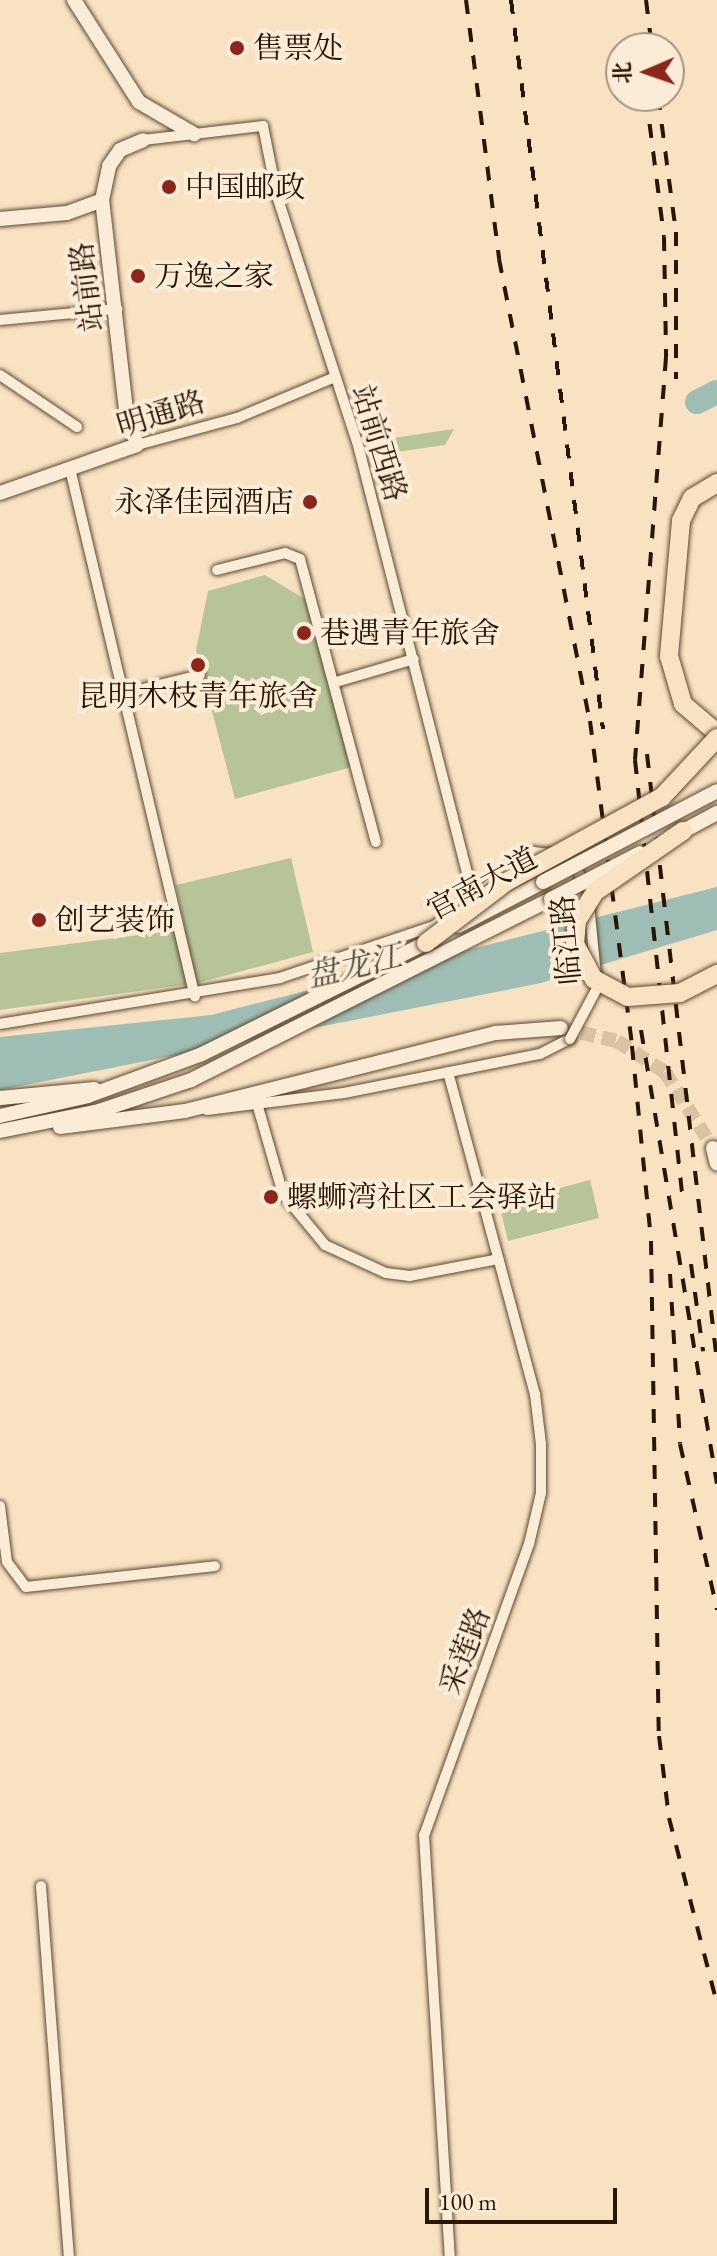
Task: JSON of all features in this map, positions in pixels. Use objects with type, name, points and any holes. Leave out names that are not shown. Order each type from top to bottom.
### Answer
[{"type":"highway","points":[[426,943],[506,882],[662,797],[717,735],[683,704],[669,656],[681,521],[692,498],[717,483]]},
{"type":"highway","points":[[683,831],[595,892],[577,921],[577,951],[594,979],[628,997],[680,993],[717,974]]},
{"type":"main road","points":[[74,0],[139,102],[194,134]]},
{"type":"main road","name":"站前路","points":[[137,445],[126,410],[117,309],[102,200],[109,166],[120,150],[143,140]]},
{"type":"main road","points":[[0,219],[67,213],[102,200]]},
{"type":"main road","name":"明通路","points":[[0,493],[71,473],[137,445]]},
{"type":"main road","name":"官南大道","points":[[0,1116],[111,1089],[236,1040],[717,791]]},
{"type":"main road","name":"官南大道","points":[[0,1131],[119,1106],[256,1051],[717,813]]},
{"type":"main road","points":[[0,1131],[185,1111],[496,1033],[565,1034]]},
{"type":"main road","points":[[0,1098],[111,1089]]},
{"type":"main road","points":[[713,1148],[717,1164]]},
{"type":"street","name":"站前西路","points":[[143,140],[263,126],[277,196],[335,377],[414,659],[472,892]]},
{"type":"street","points":[[0,320],[117,309]]},
{"type":"street","points":[[0,375],[77,427]]},
{"type":"street","name":"明通路","points":[[137,445],[237,418],[335,377]]},
{"type":"street","points":[[71,473],[195,997]]},
{"type":"street","points":[[217,570],[285,553],[300,559],[336,682],[376,842]]},
{"type":"street","points":[[336,682],[414,659]]},
{"type":"street","points":[[122,694],[200,675]]},
{"type":"street","name":"临江路","points":[[0,1024],[195,997],[280,978],[426,930],[503,868],[549,849],[579,865],[591,912],[596,995],[565,1034]]},
{"type":"street","points":[[185,1111],[258,1107],[540,1054],[565,1034]]},
{"type":"street","name":"采莲路","points":[[448,1072],[535,1394],[541,1493],[509,1606],[424,1835],[450,2256]]},
{"type":"street","points":[[258,1107],[283,1194],[325,1245],[386,1273],[410,1276],[498,1259]]},
{"type":"street","points":[[0,1506],[7,1562],[26,1587],[215,1566]]},
{"type":"street","points":[[41,1886],[69,2256]]},
{"type":"green space","points":[[454,429],[445,445],[375,455],[373,441]]},
{"type":"green space","points":[[265,575],[305,599],[352,767],[235,799],[196,650],[208,591]]},
{"type":"green space","points":[[291,858],[313,952],[198,983],[0,1010],[0,953],[185,929],[176,885]]},
{"type":"green space","points":[[590,1180],[599,1218],[508,1241],[499,1204]]},
{"type":"water","points":[[717,887],[717,930],[541,983],[0,1090],[0,1037],[211,1015]]},
{"type":"waterway","points":[[697,402],[717,392]]},
{"type":"tunnel","points":[[561,1028],[617,1041],[665,1072],[713,1148]]},
{"type":"railway","points":[[466,0],[499,259],[590,721],[632,1046],[651,1241],[659,1736],[669,1818],[717,2003]]},
{"type":"railway","points":[[511,0],[603,729]]},
{"type":"railway","points":[[646,0],[650,32]]},
{"type":"railway","points":[[648,112],[664,237],[666,357],[635,760],[683,1200]]},
{"type":"railway","points":[[660,112],[676,232],[676,379]]},
{"type":"railway","points":[[647,754],[717,1362]]},
{"type":"railway","points":[[641,1030],[717,1484]]},
{"type":"railway","points":[[691,1264],[703,1351]]},
{"type":"railway","points":[[670,1274],[680,1444],[717,1610]]},
{"type":"place","name":"售票处","points":[[237,48]]},
{"type":"place","name":"中国邮政","points":[[169,187]]},
{"type":"place","name":"万逸之家","points":[[138,276]]},
{"type":"place","name":"永泽佳园酒店","points":[[310,502]]},
{"type":"place","name":"巷遇青年旅舍","points":[[304,633]]},
{"type":"place","name":"昆明木枝青年旅舍","points":[[198,665]]},
{"type":"place","name":"创艺装饰","points":[[39,920]]},
{"type":"place","name":"螺蛳湾社区工会驿站","points":[[271,1197]]},
{"type":"water label","name":"盘龙江","points":[[354,966]]}]
